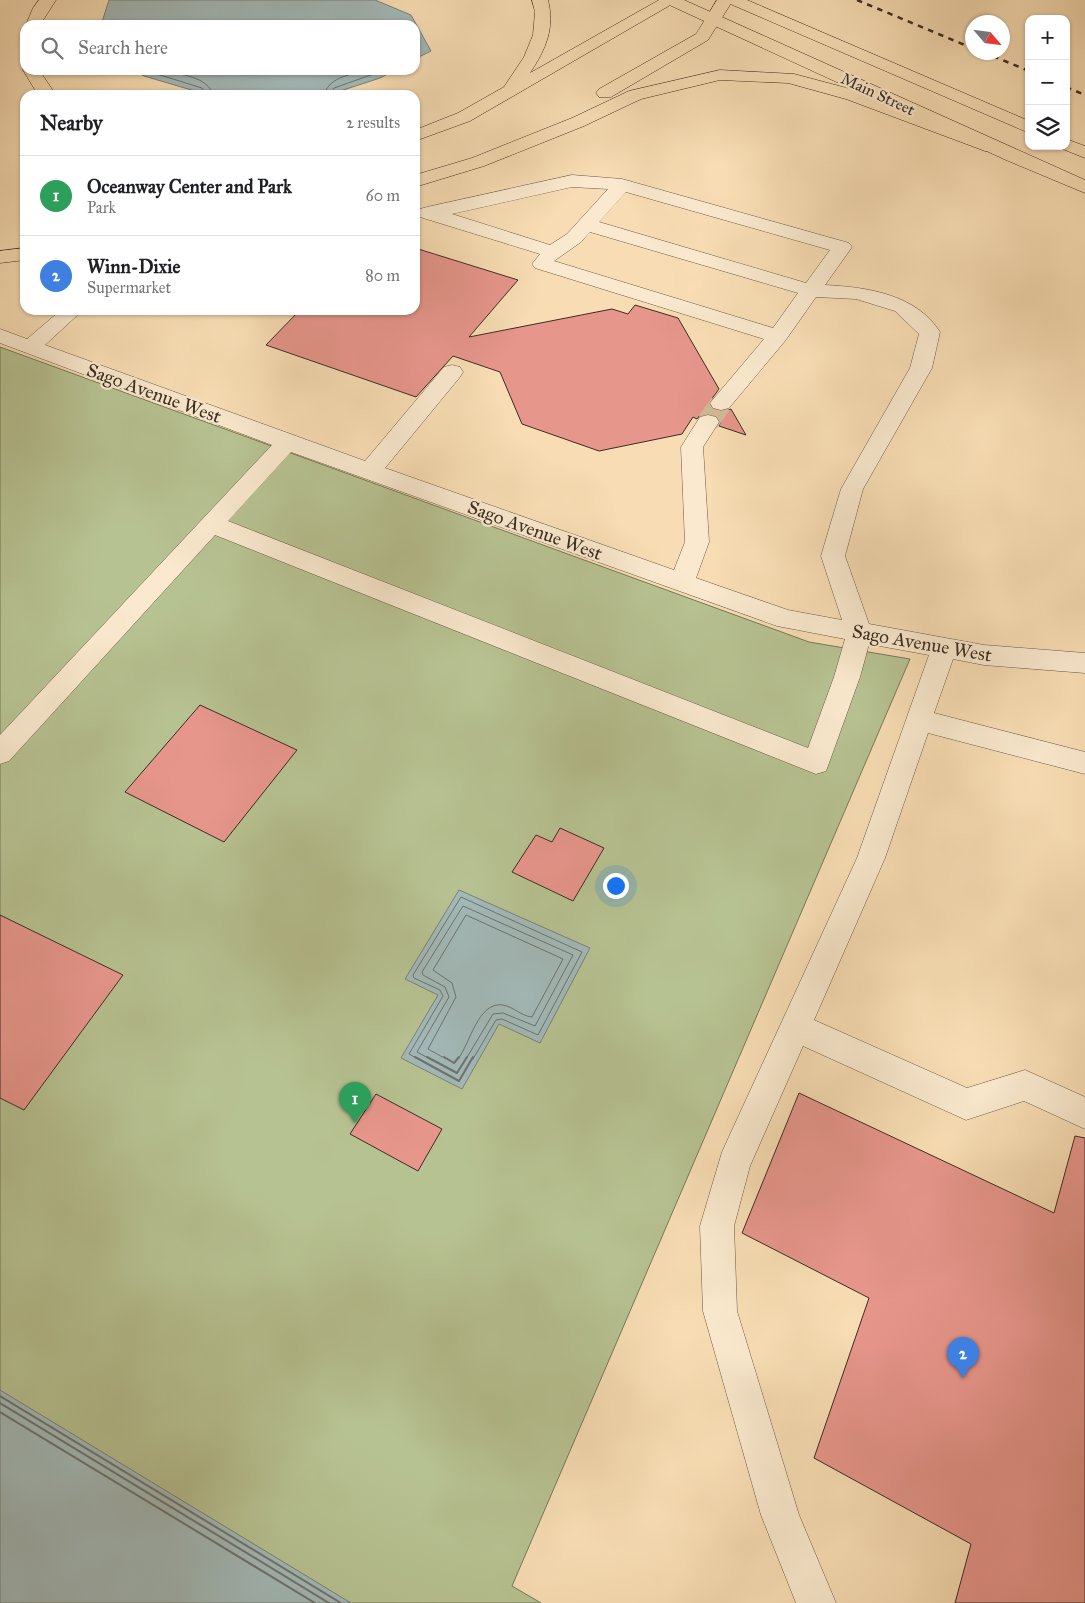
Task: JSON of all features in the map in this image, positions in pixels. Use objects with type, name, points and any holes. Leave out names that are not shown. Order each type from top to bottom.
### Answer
[{"type":"main road","points":[[35,20],[48,0]]},
{"type":"main road","points":[[510,90],[539,44],[545,24],[540,0]]},
{"type":"main road","points":[[420,134],[464,117],[671,0]]},
{"type":"main road","name":"Main Street","points":[[671,0],[714,18],[991,147],[1085,188]]},
{"type":"main road","points":[[478,162],[586,104],[702,37],[725,0]]},
{"type":"main road","name":"Main Street","points":[[734,0],[1025,126]]},
{"type":"main road","points":[[34,75],[44,90]]},
{"type":"main road","points":[[420,179],[478,162],[578,122],[635,95],[720,75],[788,78],[852,95],[991,147]]},
{"type":"main road","points":[[1070,146],[1085,152]]},
{"type":"main road","points":[[0,257],[20,255]]},
{"type":"street","points":[[421,214],[465,206],[572,181],[622,185],[842,247],[813,291],[714,413],[692,447],[697,542],[682,582]]},
{"type":"street","points":[[622,185],[574,238],[552,252],[542,264],[778,336]]},
{"type":"street","points":[[421,214],[552,252]]},
{"type":"street","points":[[212,524],[816,763],[846,677],[858,632],[833,556],[852,489],[921,368],[930,332],[902,307],[858,294],[813,291],[587,225]]},
{"type":"street","points":[[30,347],[67,315]]},
{"type":"street","name":"Sago Avenue West","points":[[0,336],[287,442],[786,619],[984,655],[1085,662]]},
{"type":"street","points":[[370,471],[452,372]]},
{"type":"street","points":[[0,753],[287,442]]},
{"type":"street","points":[[816,1603],[780,1515],[720,1311],[717,1226],[734,1164],[797,1028],[871,858],[944,648]]},
{"type":"street","points":[[919,720],[1085,763]]},
{"type":"street","points":[[797,1028],[966,1104],[1025,1085],[1085,1113]]},
{"type":"green space","points":[[0,347],[809,642],[910,659],[512,1586],[541,1603],[0,1603]]},
{"type":"water","points":[[109,0],[375,0],[411,15],[414,20],[103,20]]},
{"type":"water","points":[[420,31],[431,51],[420,56]]},
{"type":"water","points":[[142,75],[386,75],[343,90],[191,90]]},
{"type":"water","points":[[459,890],[590,948],[540,1043],[499,1024],[462,1089],[401,1058],[438,995],[405,979]]},
{"type":"water","points":[[0,1390],[351,1603],[0,1603]]},
{"type":"building","points":[[420,250],[518,280],[469,337],[612,309],[628,314],[635,305],[678,318],[719,389],[708,404],[713,410],[721,412],[731,409],[746,435],[719,426],[721,421],[718,416],[708,413],[700,415],[697,419],[693,417],[682,434],[599,451],[522,424],[500,372],[453,356],[416,397],[266,345],[295,315],[420,315]]},
{"type":"building","points":[[200,705],[297,750],[224,842],[125,792]]},
{"type":"building","points":[[560,828],[604,848],[573,901],[512,872],[536,835],[552,842]]},
{"type":"building","points":[[0,915],[123,975],[24,1110],[0,1098]]},
{"type":"building","points":[[799,1093],[1054,1213],[1075,1136],[1085,1138],[1085,1603],[955,1603],[971,1544],[814,1458],[869,1298],[742,1233]]},
{"type":"building","points":[[376,1094],[442,1129],[418,1171],[350,1134]]},
{"type":"tunnel","points":[[708,422],[721,403]]},
{"type":"railway","points":[[857,0],[965,45]]},
{"type":"railway","points":[[1002,60],[1025,69]]},
{"type":"railway","points":[[1070,89],[1085,95]]},
{"type":"place","name":"Oceanway Center and Park","points":[[355,1123]]},
{"type":"place","name":"Winn-Dixie","points":[[963,1378]]}]
